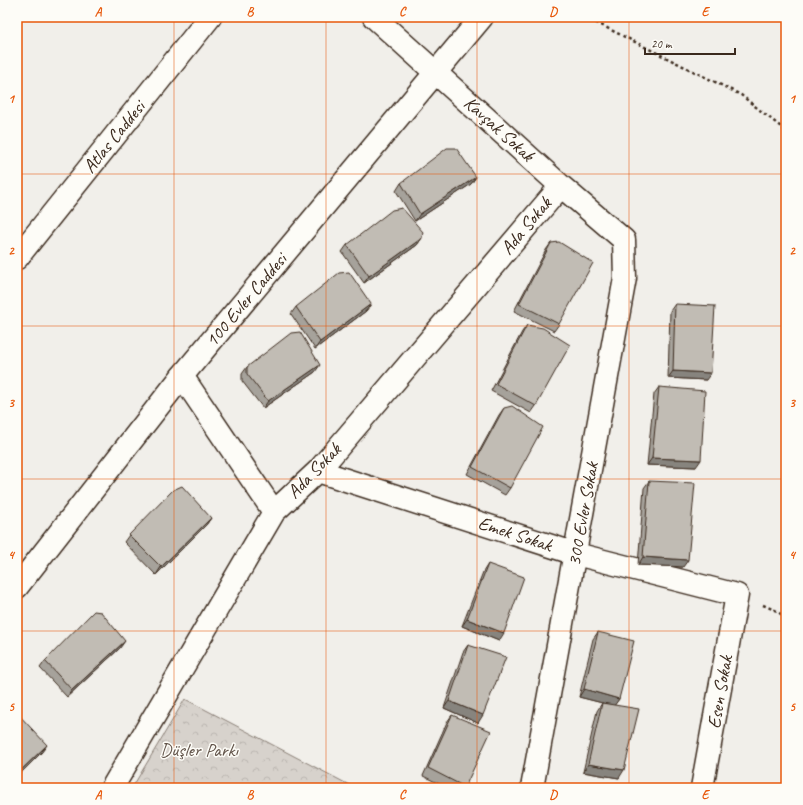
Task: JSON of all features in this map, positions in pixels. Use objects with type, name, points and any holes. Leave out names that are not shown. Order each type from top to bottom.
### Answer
[{"type":"street","name":"Atlas Caddesi","points":[[17,258],[210,17]]},
{"type":"street","name":"Kavşak Sokak","points":[[374,17],[561,186],[624,240]]},
{"type":"street","name":"100 Evler Caddesi","points":[[17,588],[182,376],[482,17]]},
{"type":"street","name":"Ada Sokak","points":[[112,788],[274,512],[318,471],[561,186]]},
{"type":"street","name":"300 Evler Sokak","points":[[532,788],[576,554],[625,278],[624,240]]},
{"type":"street","points":[[182,376],[274,512]]},
{"type":"street","name":"Emek Sokak","points":[[318,471],[576,554],[737,595]]},
{"type":"street","name":"Esen Sokak","points":[[702,788],[737,595]]},
{"type":"path","points":[[585,17],[741,95],[786,131]]},
{"type":"green space","name":"Düşler Parkı","points":[[185,699],[355,788],[132,788]]},
{"type":"building","points":[[447,148],[456,148],[476,177],[420,214],[401,183]]},
{"type":"building","points":[[402,208],[423,232],[422,238],[369,276],[347,245],[392,210]]},
{"type":"building","points":[[559,242],[593,263],[559,324],[519,304],[551,243]]},
{"type":"building","points":[[349,272],[371,304],[320,342],[296,307],[339,273]]},
{"type":"building","points":[[675,304],[715,306],[711,373],[673,371]]},
{"type":"building","points":[[527,325],[543,328],[570,345],[536,406],[496,384]]},
{"type":"building","points":[[300,332],[320,365],[268,401],[247,374],[247,367],[291,333]]},
{"type":"building","points":[[659,387],[705,391],[701,460],[652,458]]},
{"type":"building","points":[[512,406],[543,427],[510,488],[472,467],[504,408]]},
{"type":"building","points":[[649,481],[695,483],[688,560],[643,557]]},
{"type":"building","points":[[182,486],[211,518],[161,567],[129,535],[173,490]]},
{"type":"building","points":[[488,564],[524,577],[504,633],[467,619]]},
{"type":"building","points":[[94,611],[101,612],[125,641],[72,690],[45,661]]},
{"type":"building","points":[[598,632],[634,641],[619,699],[584,689]]},
{"type":"building","points":[[468,645],[506,657],[483,715],[449,701]]},
{"type":"building","points":[[602,703],[639,709],[624,770],[588,764]]},
{"type":"building","points":[[17,713],[47,745],[17,774]]},
{"type":"building","points":[[452,715],[491,731],[465,787],[428,768]]},
{"type":"building","points":[[592,785],[609,788],[592,788]]}]
